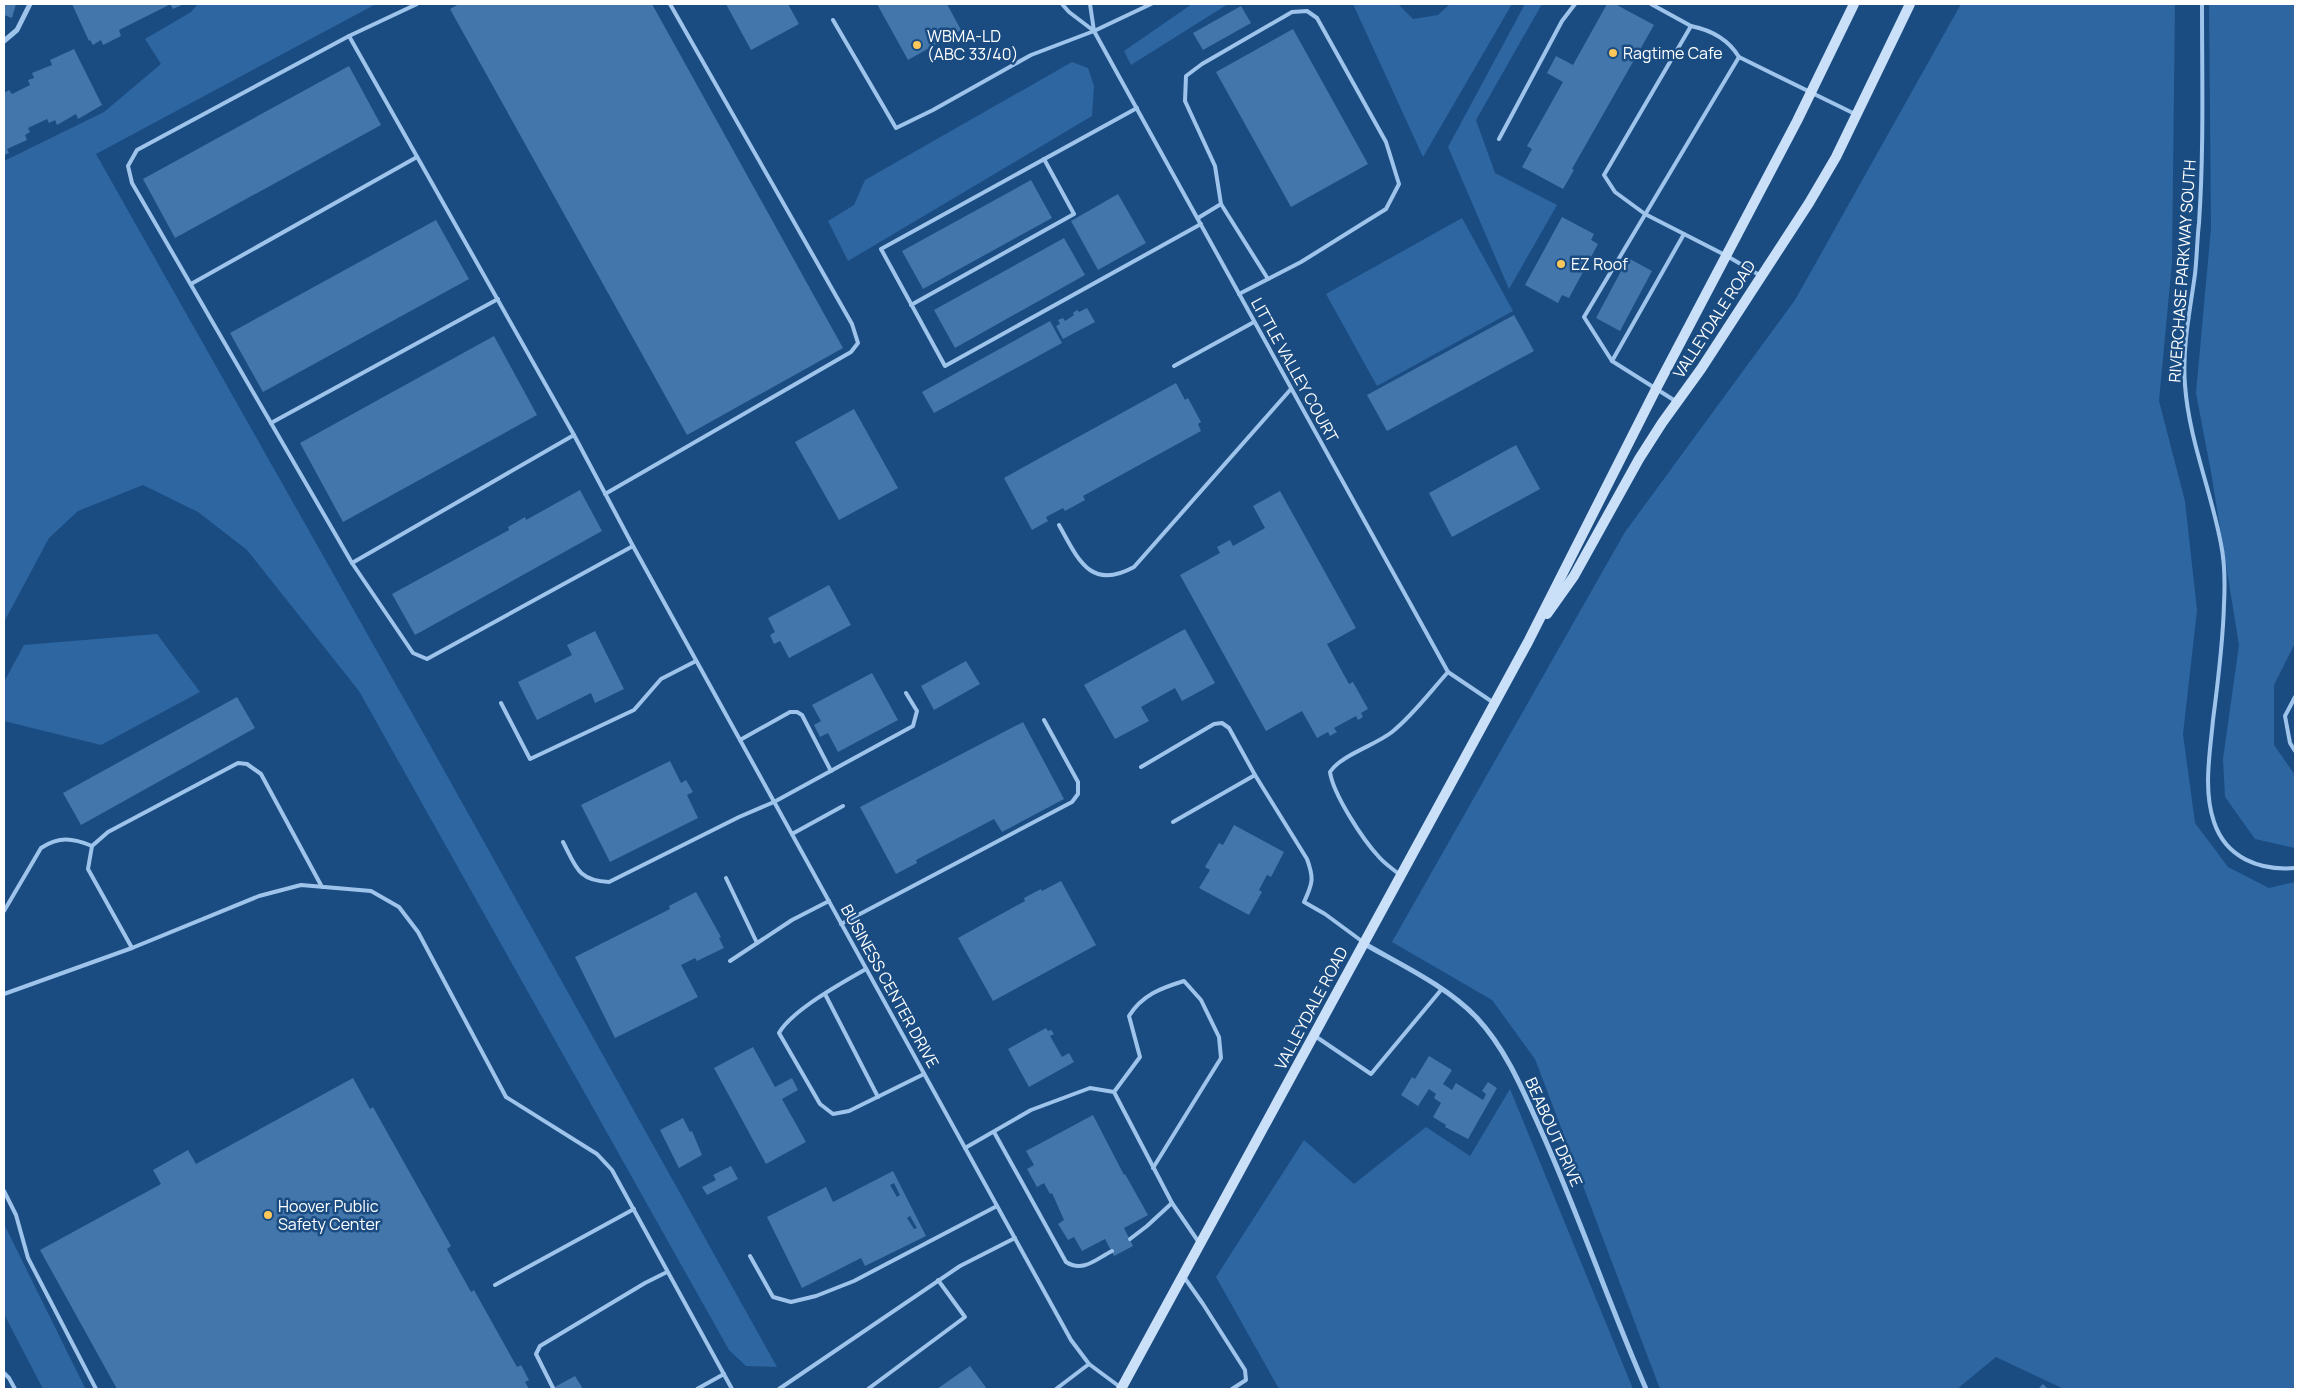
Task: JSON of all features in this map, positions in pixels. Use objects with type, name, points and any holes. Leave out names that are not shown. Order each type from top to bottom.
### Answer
[{"type":"main road","name":"VALLEYDALE ROAD","points":[[1121,1389],[1528,642],[1656,388],[1812,91],[1854,4]]},
{"type":"main road","name":"VALLEYDALE ROAD","points":[[1528,642],[1574,576],[1639,459],[1701,369],[1814,195],[1857,115],[1907,5]]},
{"type":"street","points":[[4,41],[17,30],[30,4]]},
{"type":"street","name":"BEABOUT DRIVE","points":[[1363,942],[1463,1005],[1477,1018],[1500,1047],[1523,1090],[1551,1152],[1615,1318],[1646,1389]]},
{"type":"lane","points":[[417,4],[349,36],[137,150],[128,166],[132,183],[352,563],[413,653],[427,658],[633,546]]},
{"type":"lane","points":[[605,494],[851,352],[858,342],[852,324],[670,4]]},
{"type":"lane","points":[[1062,4],[1069,12],[1094,31]]},
{"type":"lane","points":[[1090,4],[1094,31]]},
{"type":"lane","points":[[833,20],[896,128],[933,110],[1031,55],[1094,31],[1151,4]]},
{"type":"lane","points":[[1499,139],[1562,21],[1575,4]]},
{"type":"lane","points":[[1651,4],[1691,26],[1707,29],[1731,45],[1739,57],[1812,91],[1857,115]]},
{"type":"lane","name":"RIVERCHASE PARKWAY SOUTH","points":[[2202,4],[2202,173],[2195,272],[2186,339],[2185,383],[2192,436],[2216,518],[2224,566],[2224,604],[2208,768],[2210,804],[2213,821],[2225,843],[2245,861],[2256,865],[2281,869],[2295,868]]},
{"type":"lane","points":[[1239,294],[1301,262],[1386,209],[1399,184],[1386,142],[1317,18],[1307,11],[1292,12],[1202,64],[1186,76],[1185,102],[1215,166],[1222,204],[1268,279]]},
{"type":"lane","points":[[1691,26],[1604,175],[1615,192],[1644,214],[1727,256],[1761,276]]},
{"type":"lane","name":"LITTLE VALLEY COURT","points":[[1094,31],[1448,672],[1494,704]]},
{"type":"lane","name":"BUSINESS CENTER DRIVE","points":[[349,36],[574,436],[1071,1340],[1089,1364],[1121,1389]]},
{"type":"lane","points":[[1677,402],[1612,361],[1584,317],[1739,57]]},
{"type":"lane","points":[[1136,108],[881,249],[945,366],[1201,224]]},
{"type":"lane","points":[[191,284],[418,157]]},
{"type":"lane","points":[[911,305],[1074,214],[1044,159]]},
{"type":"lane","points":[[1198,218],[1222,204]]},
{"type":"lane","points":[[1612,361],[1684,234]]},
{"type":"lane","points":[[271,423],[498,299]]},
{"type":"lane","points":[[1174,366],[1254,322]]},
{"type":"lane","points":[[1059,525],[1080,561],[1091,573],[1108,576],[1121,574],[1134,567],[1291,389]]},
{"type":"lane","points":[[352,563],[574,436]]},
{"type":"lane","points":[[501,702],[530,759],[634,710],[661,678],[696,661]]},
{"type":"lane","points":[[1400,875],[1380,858],[1362,836],[1331,782],[1330,772],[1335,764],[1392,732],[1448,672]]},
{"type":"lane","points":[[563,842],[582,876],[594,882],[609,882],[774,802],[913,726],[917,711],[906,693]]},
{"type":"lane","points":[[2295,697],[2285,716],[2290,743],[2295,751]]},
{"type":"lane","points":[[740,740],[790,712],[797,712],[802,715],[831,771]]},
{"type":"lane","points":[[841,924],[1072,802],[1078,794],[1078,782],[1044,720]]},
{"type":"lane","points":[[1141,767],[1214,724],[1222,723],[1229,728],[1255,775],[1307,859],[1312,871],[1313,884],[1304,902],[1325,914],[1363,942]]},
{"type":"lane","points":[[132,948],[88,869],[92,846],[108,832],[238,763],[247,764],[261,774],[322,887]]},
{"type":"lane","points":[[1173,822],[1255,775]]},
{"type":"lane","points":[[792,834],[842,806]]},
{"type":"lane","points":[[4,911],[41,848],[62,838],[77,840],[92,846]]},
{"type":"lane","points":[[726,878],[757,943]]},
{"type":"lane","points":[[4,994],[132,948],[259,896],[301,885],[371,891],[399,907],[418,932],[506,1097],[602,1158],[612,1170],[732,1389]]},
{"type":"lane","points":[[730,961],[792,920],[829,901]]},
{"type":"lane","points":[[866,969],[784,1023],[780,1033],[820,1104],[833,1114],[849,1111],[924,1074]]},
{"type":"lane","points":[[1114,1092],[1140,1057],[1130,1016],[1137,1004],[1157,990],[1184,982],[1201,1000],[1219,1037],[1221,1058],[1153,1168]]},
{"type":"lane","points":[[1315,1036],[1371,1074],[1441,990]]},
{"type":"lane","points":[[826,994],[878,1097]]},
{"type":"lane","points":[[965,1148],[1031,1110],[1090,1088],[1114,1092]]},
{"type":"lane","points":[[1114,1092],[1172,1203],[1200,1244]]},
{"type":"lane","points":[[994,1132],[1066,1262],[1080,1268],[1112,1251]]},
{"type":"lane","points":[[4,1191],[16,1215],[28,1258],[96,1389]]},
{"type":"lane","points":[[1130,1239],[1172,1203]]},
{"type":"lane","points":[[750,1256],[773,1297],[791,1302],[816,1296],[854,1281],[997,1206]]},
{"type":"lane","points":[[495,1285],[634,1209]]},
{"type":"lane","points":[[779,1389],[938,1280],[960,1266],[1015,1238]]},
{"type":"lane","points":[[553,1388],[536,1354],[540,1346],[645,1283],[667,1272]]},
{"type":"lane","points":[[1183,1276],[1204,1304],[1245,1370],[1246,1380],[1232,1389]]},
{"type":"lane","points":[[868,1389],[966,1318],[938,1280]]},
{"type":"lane","points":[[1056,1389],[1089,1364]]},
{"type":"lane","points":[[4,1374],[9,1378],[15,1389]]},
{"type":"lane","points":[[697,1389],[724,1374]]},
{"type":"shaded area","points":[[198,4],[376,4],[96,154],[421,729],[777,1367],[746,1366],[729,1350],[359,691],[247,550],[198,512],[143,485],[78,511],[49,538],[4,622],[4,161],[104,112],[161,64],[145,39],[191,12]]},
{"type":"shaded area","points":[[1192,4],[1228,4],[1131,65],[1124,51]]},
{"type":"shaded area","points":[[1353,4],[1398,4],[1413,19],[1438,15],[1450,4],[1512,4],[1423,157]]},
{"type":"shaded area","points":[[1525,4],[1542,4],[1476,120],[1495,173],[1557,205],[1509,289],[1448,147]]},
{"type":"shaded area","points":[[1961,4],[2175,4],[2172,262],[2159,401],[2185,501],[2197,610],[2183,734],[2195,823],[2228,867],[2269,888],[2295,882],[2295,1389],[2064,1389],[1996,1357],[1957,1389],[1660,1389],[1535,1059],[1492,1000],[1392,942],[1625,532],[1795,300]]},
{"type":"shaded area","points":[[2209,4],[2295,4],[2295,643],[2274,685],[2274,745],[2295,775],[2295,848],[2255,839],[2225,797],[2223,759],[2239,645],[2196,393],[2211,228]]},
{"type":"shaded area","points":[[1072,62],[1088,68],[1094,86],[1092,116],[848,261],[828,221],[854,205],[865,180]]},
{"type":"shaded area","points":[[1462,218],[1513,311],[1377,386],[1326,294]]},
{"type":"shaded area","points":[[157,634],[200,692],[101,745],[4,721],[4,682],[24,645]]},
{"type":"shaded area","points":[[1510,1089],[1633,1389],[1279,1389],[1216,1277],[1304,1140],[1354,1184],[1426,1127],[1470,1156]]},
{"type":"shaded area","points":[[4,1224],[86,1389],[43,1389],[4,1314]]},
{"type":"building","points":[[4,4],[16,4],[12,18],[4,15]]},
{"type":"building","points":[[72,4],[170,4],[119,30],[121,36],[103,45],[101,40],[93,45],[89,41]]},
{"type":"building","points":[[170,4],[184,4],[173,9]]},
{"type":"building","points":[[459,4],[652,4],[843,348],[687,435],[450,9]]},
{"type":"building","points":[[726,4],[788,4],[799,24],[751,50]]},
{"type":"building","name":"WBMA-LD (ABC 33/40)","points":[[877,4],[947,4],[961,30],[908,60]]},
{"type":"building","points":[[1607,4],[1615,4],[1654,25],[1572,169],[1574,170],[1563,189],[1522,167],[1532,149],[1527,146],[1563,82],[1547,73],[1556,56],[1573,65]]},
{"type":"building","points":[[1241,6],[1251,23],[1203,50],[1193,33]]},
{"type":"building","points":[[1293,29],[1368,164],[1291,207],[1216,72]]},
{"type":"building","points":[[74,49],[102,105],[78,119],[76,114],[57,125],[55,120],[49,123],[47,119],[28,128],[30,132],[25,135],[27,140],[7,149],[9,153],[4,155],[4,93],[9,90],[12,94],[30,85],[28,80],[34,78],[32,73],[52,65],[50,60]]},
{"type":"building","points":[[349,66],[381,125],[175,238],[143,179]]},
{"type":"building","points":[[1031,180],[1052,218],[923,289],[902,251]]},
{"type":"building","points":[[1118,194],[1146,243],[1098,270],[1071,221]]},
{"type":"building","name":"EZ Roof","points":[[1562,217],[1594,234],[1591,240],[1598,244],[1569,298],[1562,295],[1558,303],[1525,285]]},
{"type":"building","points":[[436,220],[469,279],[263,392],[230,333]]},
{"type":"building","points":[[1064,238],[1085,275],[955,348],[934,310]]},
{"type":"building","points":[[1628,258],[1652,271],[1620,331],[1596,318]]},
{"type":"building","points":[[1087,308],[1095,322],[1063,339],[1056,326],[1060,324],[1058,320],[1063,318],[1065,321],[1074,315],[1073,313],[1077,310],[1079,312]]},
{"type":"building","points":[[1514,315],[1534,351],[1387,431],[1367,395]]},
{"type":"building","points":[[1050,321],[1062,343],[934,413],[922,392]]},
{"type":"building","points":[[494,336],[537,415],[343,522],[300,443]]},
{"type":"building","points":[[1176,383],[1185,400],[1188,398],[1201,422],[1198,424],[1201,431],[1083,496],[1085,500],[1065,511],[1063,508],[1046,517],[1048,521],[1032,530],[1004,478]]},
{"type":"building","points":[[854,409],[898,488],[839,520],[795,442]]},
{"type":"building","points":[[1516,445],[1540,489],[1452,537],[1429,493]]},
{"type":"building","points":[[580,490],[602,531],[415,635],[392,594],[509,530],[508,527],[525,517],[526,520]]},
{"type":"building","points":[[1280,491],[1356,628],[1327,644],[1349,684],[1353,682],[1368,709],[1361,713],[1363,717],[1358,720],[1356,716],[1334,728],[1337,732],[1330,736],[1328,732],[1317,738],[1302,711],[1266,731],[1180,575],[1220,553],[1217,547],[1230,540],[1233,546],[1265,528],[1253,506]]},
{"type":"building","points":[[829,585],[851,625],[789,658],[780,641],[774,644],[770,635],[775,632],[768,618]]},
{"type":"building","points":[[1185,629],[1215,683],[1182,701],[1175,688],[1141,707],[1149,721],[1115,739],[1084,685]]},
{"type":"building","points":[[595,631],[624,689],[595,703],[591,693],[537,720],[518,682],[572,655],[567,645]]},
{"type":"building","points":[[966,661],[980,684],[934,710],[921,686]]},
{"type":"building","points":[[872,673],[898,720],[838,752],[828,733],[820,737],[814,725],[821,721],[812,705]]},
{"type":"building","points":[[237,697],[255,728],[81,825],[63,793]]},
{"type":"building","points":[[1023,722],[1064,799],[1002,832],[994,819],[916,860],[917,863],[896,874],[860,807]]},
{"type":"building","points":[[670,761],[681,783],[686,780],[693,792],[687,795],[698,818],[610,862],[581,805]]},
{"type":"building","points":[[1234,825],[1284,852],[1271,877],[1267,875],[1259,890],[1262,892],[1249,915],[1199,888],[1210,870],[1205,867],[1219,843],[1223,845]]},
{"type":"building","points":[[1061,881],[1096,945],[993,1001],[958,938],[1025,901],[1024,898]]},
{"type":"building","points":[[696,892],[721,937],[719,938],[724,948],[697,961],[695,958],[681,965],[698,997],[615,1038],[575,957],[670,909],[669,906]]},
{"type":"building","points":[[1046,1028],[1054,1034],[1050,1036],[1062,1057],[1069,1053],[1074,1062],[1029,1087],[1008,1049]]},
{"type":"building","points":[[753,1047],[775,1087],[792,1078],[798,1090],[782,1099],[806,1142],[766,1164],[714,1068]]},
{"type":"building","points":[[1429,1056],[1452,1070],[1443,1084],[1452,1090],[1456,1083],[1483,1100],[1486,1094],[1482,1091],[1488,1082],[1497,1088],[1468,1139],[1445,1127],[1446,1125],[1433,1117],[1441,1103],[1434,1098],[1436,1094],[1429,1089],[1418,1106],[1401,1095],[1412,1077],[1415,1079]]},
{"type":"building","name":"Hoover Public Safety Center","points":[[353,1078],[370,1109],[373,1107],[451,1246],[447,1249],[471,1292],[474,1290],[517,1367],[521,1365],[529,1380],[525,1382],[529,1389],[117,1389],[40,1250],[161,1184],[153,1170],[188,1150],[196,1164]]},
{"type":"building","points":[[1093,1115],[1124,1175],[1148,1215],[1124,1228],[1133,1246],[1114,1256],[1105,1239],[1082,1251],[1074,1237],[1068,1240],[1058,1224],[1064,1220],[1052,1193],[1050,1194],[1044,1183],[1037,1187],[1027,1169],[1034,1165],[1026,1151]]},
{"type":"building","points":[[683,1118],[690,1132],[692,1131],[702,1155],[679,1168],[660,1130]]},
{"type":"building","points":[[731,1166],[738,1179],[707,1195],[702,1187],[716,1180],[713,1175]]},
{"type":"building","points":[[893,1171],[926,1236],[865,1266],[861,1258],[802,1288],[767,1217],[826,1187],[833,1202]],"holes":[[[894,1183],[900,1195],[897,1197],[890,1185]],[[910,1216],[917,1228],[914,1229],[907,1218]]]},
{"type":"building","points":[[970,1366],[987,1389],[937,1389]]},
{"type":"building","points":[[575,1376],[583,1389],[551,1389]]},
{"type":"building","points":[[2043,1384],[2048,1389],[2038,1389]]},
{"type":"place","name":"WBMA-LD (ABC 33/40)","points":[[917,45]]},
{"type":"place","name":"Ragtime Cafe","points":[[1613,53]]},
{"type":"place","name":"EZ Roof","points":[[1561,264]]},
{"type":"place","name":"Hoover Public Safety Center","points":[[268,1215]]}]
